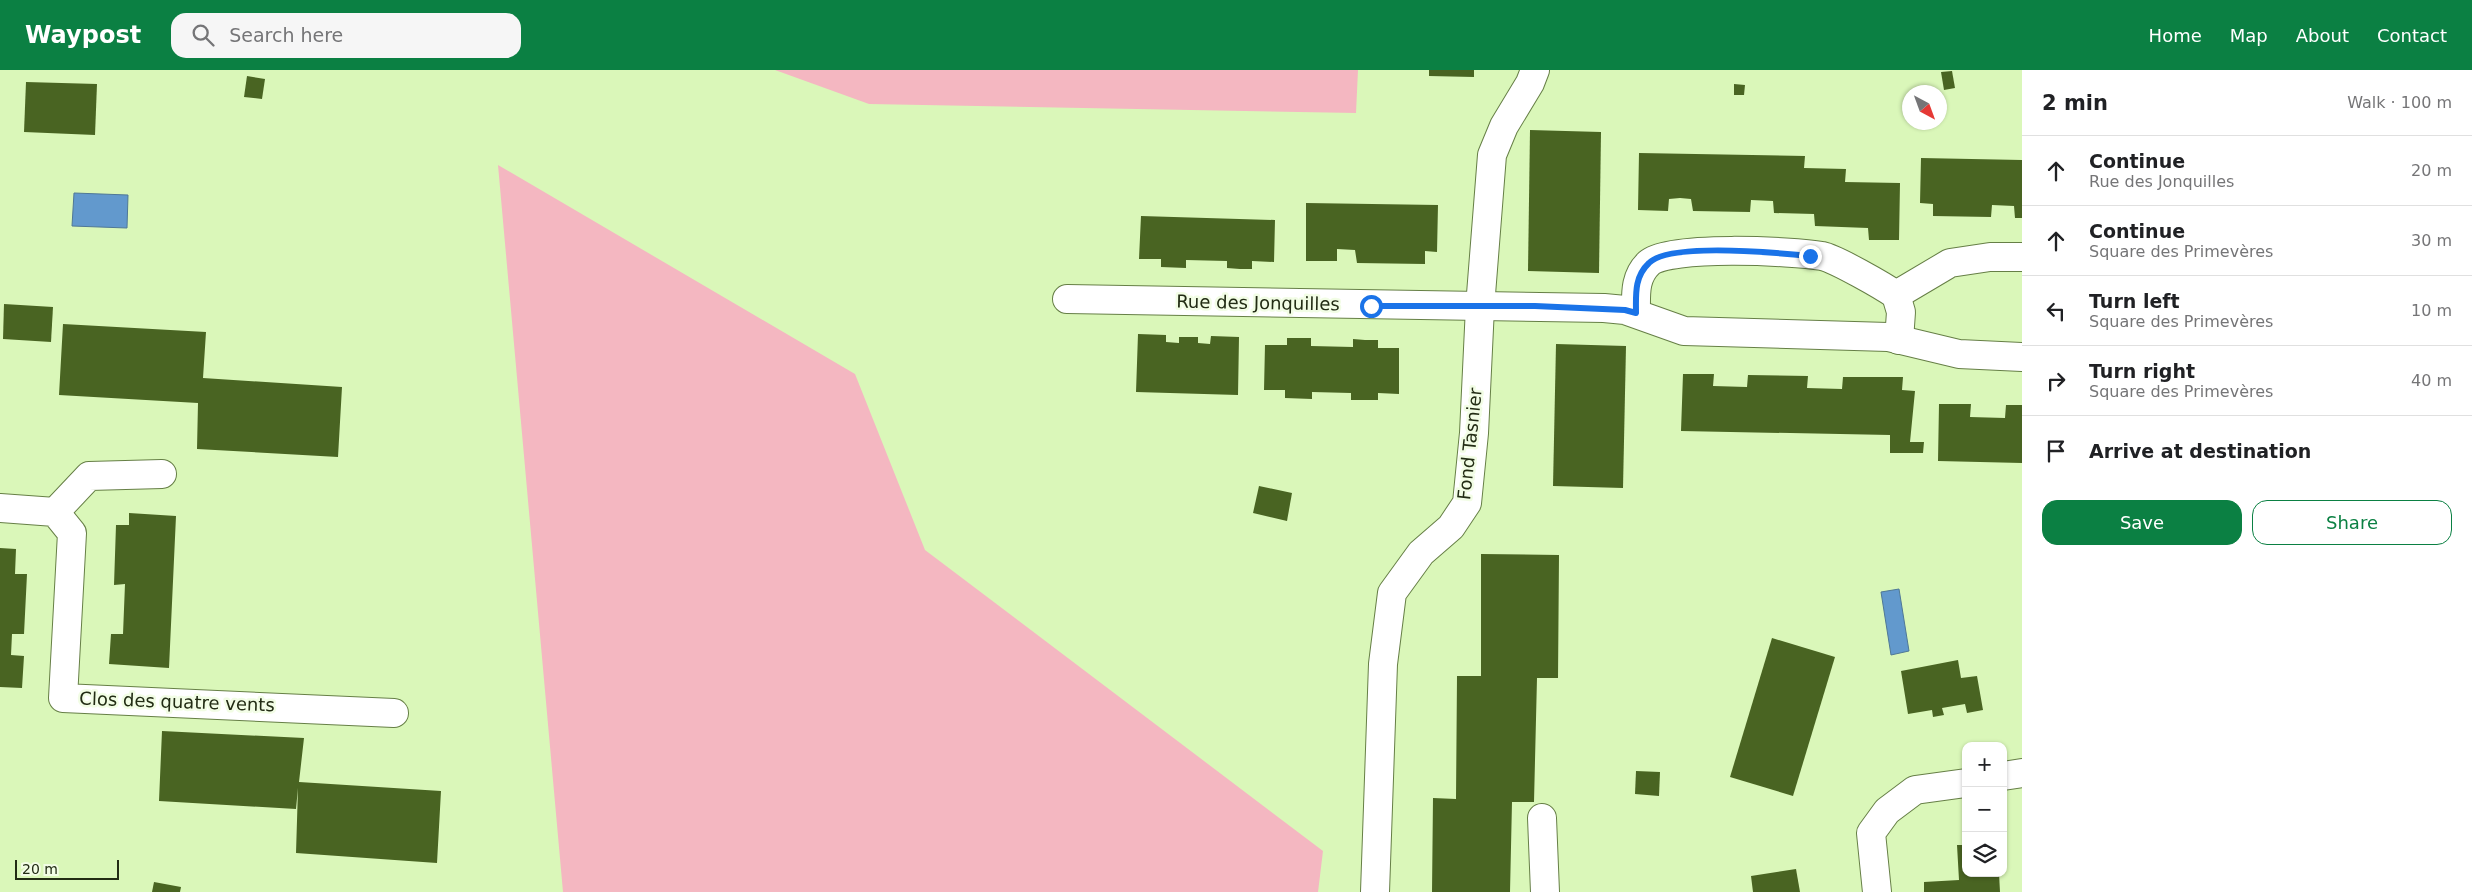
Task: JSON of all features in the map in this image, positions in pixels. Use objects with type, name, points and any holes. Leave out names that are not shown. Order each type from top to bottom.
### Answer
[{"type":"street","name":"Fond Tasnier","points":[[1375,892],[1383,664],[1392,593],[1421,553],[1451,528],[1467,503],[1474,433],[1480,308],[1492,154],[1504,126],[1530,83],[1535,70]]},
{"type":"street","points":[[1636,313],[1636,283],[1649,262],[1666,256],[1695,251],[1770,252],[1823,256],[1896,296],[1902,312],[1899,340]]},
{"type":"street","points":[[1896,296],[1950,263],[1990,257],[2022,257]]},
{"type":"street","name":"Rue des Jonquilles","points":[[1067,299],[1480,308],[1594,308],[1625,310],[1684,331],[1888,337],[1959,354],[2022,357]]},
{"type":"street","points":[[0,508],[55,512],[89,476],[162,474]]},
{"type":"street","name":"Clos des quatre vents","points":[[55,512],[72,533],[63,698],[394,713]]},
{"type":"street","points":[[2007,775],[2022,773]]},
{"type":"street","points":[[1877,892],[1872,833],[1887,811],[1915,790],[1962,784]]},
{"type":"street","points":[[1542,818],[1544,892]]},
{"type":"shaded area","points":[[775,70],[1358,70],[1356,113],[869,104]]},
{"type":"shaded area","points":[[498,165],[855,374],[925,550],[1323,851],[1318,892],[563,892]]},
{"type":"water","points":[[74,193],[128,195],[127,228],[72,226]]},
{"type":"water","points":[[1899,589],[1909,651],[1891,655],[1881,592]]},
{"type":"building","points":[[1429,70],[1474,70],[1474,77],[1429,76]]},
{"type":"building","points":[[1952,71],[1955,88],[1947,89],[1947,85],[1943,85],[1941,72]]},
{"type":"building","points":[[247,76],[265,79],[262,99],[244,97]]},
{"type":"building","points":[[26,82],[97,84],[95,135],[24,132]]},
{"type":"building","points":[[1734,84],[1745,85],[1744,95],[1734,95]]},
{"type":"building","points":[[1530,130],[1601,132],[1599,273],[1528,271]]},
{"type":"building","points":[[1639,153],[1805,156],[1804,168],[1846,169],[1845,182],[1900,183],[1899,240],[1869,240],[1868,228],[1815,226],[1814,214],[1774,213],[1773,201],[1751,200],[1750,212],[1693,211],[1691,199],[1680,198],[1669,199],[1668,211],[1638,210]]},
{"type":"building","points":[[1921,158],[2022,160],[2022,218],[2015,218],[2014,206],[1992,205],[1991,217],[1933,216],[1933,204],[1920,203]]},
{"type":"building","points":[[1306,203],[1438,205],[1437,252],[1425,251],[1425,264],[1357,263],[1355,250],[1337,249],[1337,261],[1306,261]]},
{"type":"building","points":[[1141,216],[1275,220],[1274,262],[1252,261],[1252,269],[1227,268],[1227,261],[1186,260],[1186,268],[1161,267],[1161,259],[1139,259]]},
{"type":"building","points":[[4,304],[53,307],[51,342],[3,339]]},
{"type":"building","points":[[63,324],[206,332],[203,378],[342,387],[338,457],[197,449],[198,403],[59,395]]},
{"type":"building","points":[[1138,334],[1166,335],[1166,342],[1179,343],[1179,337],[1198,337],[1198,343],[1210,344],[1211,336],[1239,337],[1238,395],[1136,392]]},
{"type":"building","points":[[1287,338],[1311,338],[1311,346],[1353,347],[1353,339],[1378,340],[1378,348],[1399,348],[1399,394],[1378,393],[1378,400],[1351,400],[1351,393],[1312,392],[1312,399],[1285,398],[1285,390],[1264,390],[1265,345],[1287,345]]},
{"type":"building","points":[[1556,344],[1626,346],[1623,488],[1553,486]]},
{"type":"building","points":[[1683,374],[1714,374],[1713,386],[1747,387],[1748,375],[1808,376],[1807,388],[1842,389],[1843,377],[1903,377],[1902,390],[1915,391],[1910,442],[1924,442],[1923,453],[1890,453],[1890,435],[1681,431]]},
{"type":"building","points":[[1939,404],[1971,404],[1970,417],[2005,418],[2006,405],[2022,405],[2022,463],[1938,461]]},
{"type":"building","points":[[1259,486],[1292,493],[1287,521],[1253,513]]},
{"type":"building","points":[[129,513],[176,516],[169,668],[109,664],[111,634],[123,634],[125,584],[114,585],[116,525],[129,525]]},
{"type":"building","points":[[0,548],[16,549],[15,574],[27,574],[24,634],[12,634],[11,655],[24,656],[22,688],[0,687]]},
{"type":"building","points":[[1481,554],[1559,555],[1558,678],[1537,678],[1534,802],[1512,802],[1510,892],[1432,892],[1433,798],[1456,799],[1457,676],[1481,676]]},
{"type":"building","points":[[1772,638],[1835,657],[1793,796],[1730,777]]},
{"type":"building","points":[[1958,660],[1961,678],[1977,676],[1983,710],[1967,713],[1965,704],[1942,708],[1944,715],[1933,717],[1932,710],[1908,714],[1901,671]]},
{"type":"building","points":[[162,731],[304,738],[299,782],[441,791],[437,863],[296,853],[298,788],[296,809],[159,801]]},
{"type":"building","points":[[1636,771],[1660,772],[1659,796],[1635,794]]},
{"type":"building","points":[[1957,845],[1962,845],[1962,877],[1999,877],[2000,892],[1924,892],[1924,882],[1959,880]]},
{"type":"building","points":[[1796,869],[1800,892],[1753,892],[1751,876]]},
{"type":"building","points":[[154,882],[181,887],[180,892],[152,892]]},
{"type":"route","points":[[1371,306],[1480,308],[1535,306],[1604,308],[1636,313],[1636,283],[1649,262],[1666,256],[1695,251],[1770,252],[1810,256]]}]
